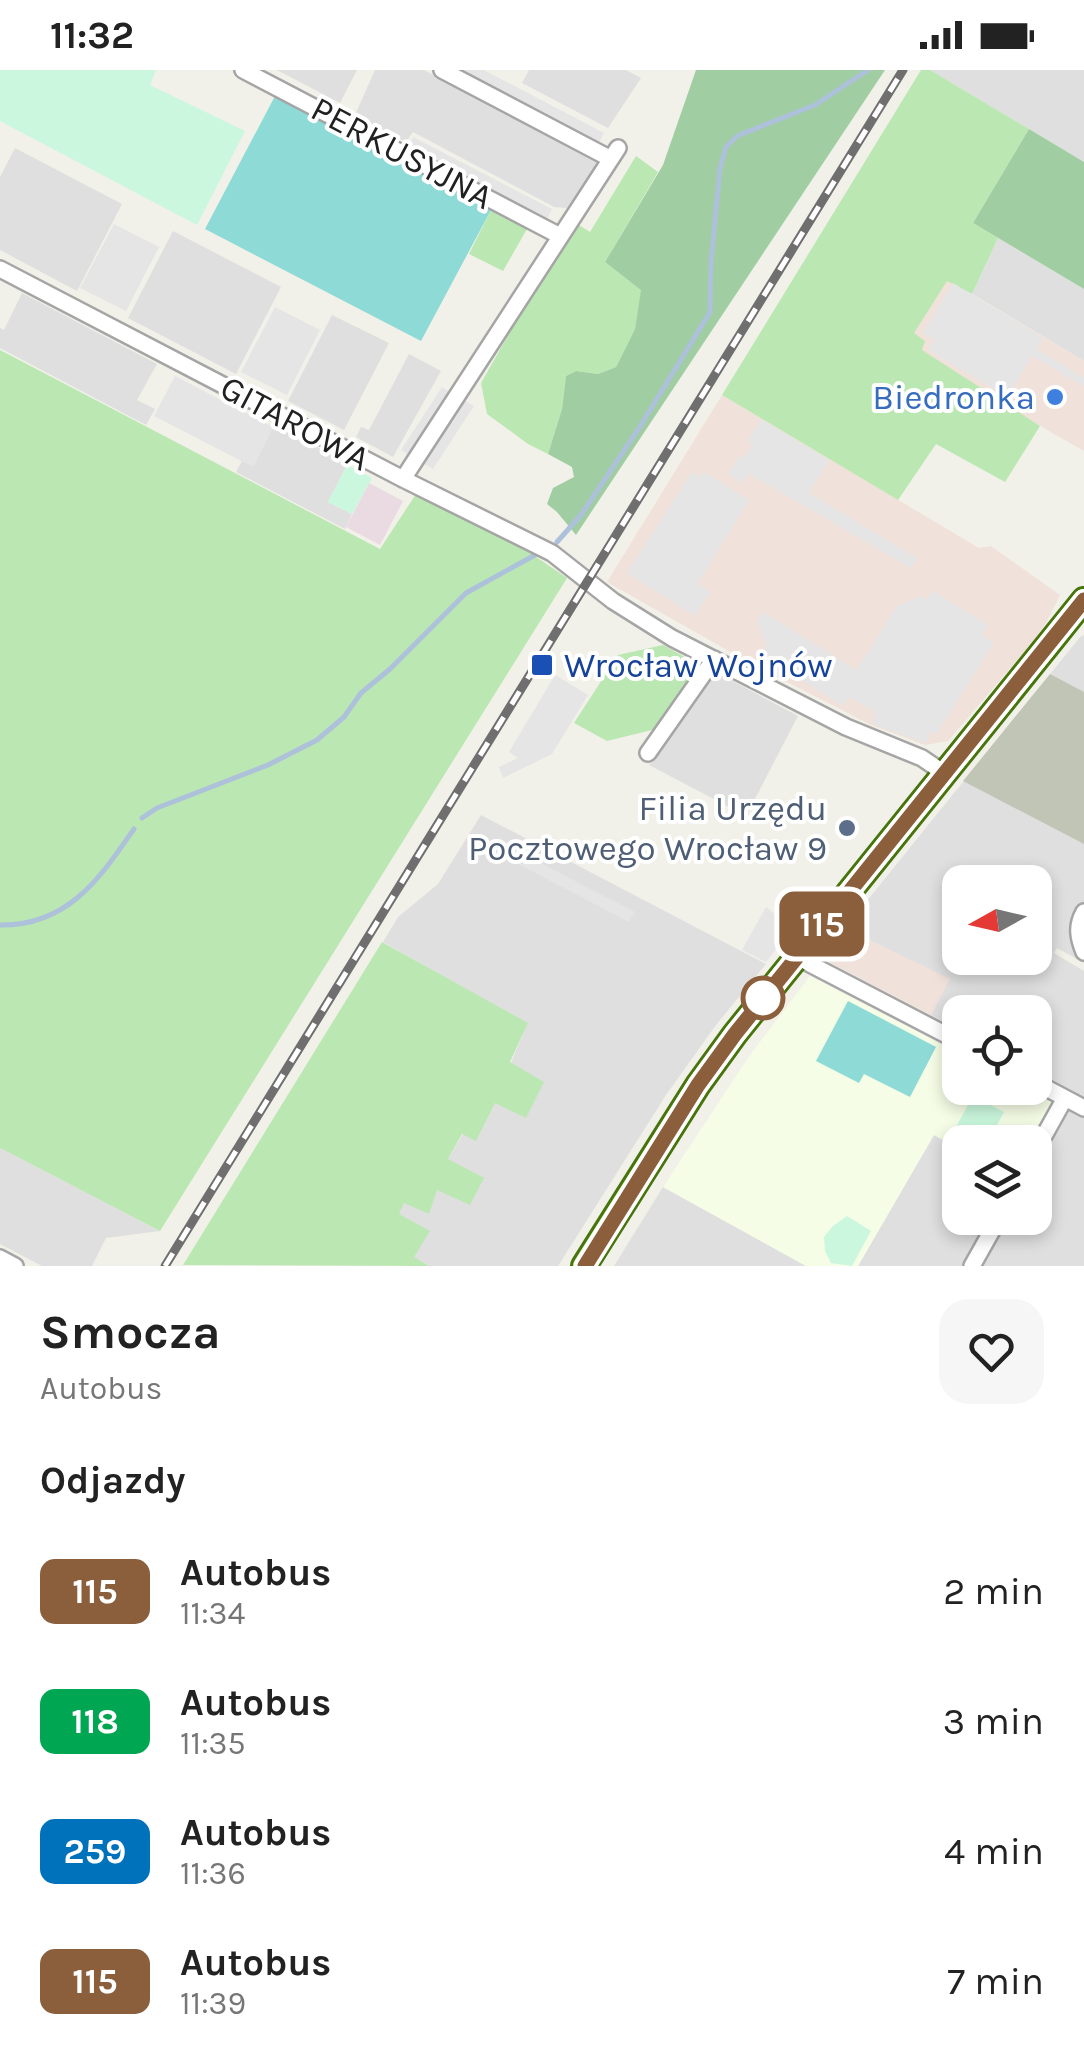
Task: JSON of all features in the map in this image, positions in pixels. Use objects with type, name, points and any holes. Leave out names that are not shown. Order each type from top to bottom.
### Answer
[{"type":"main road","points":[[584,1266],[698,1085],[797,955],[1082,606]]},
{"type":"street","name":"PERKUSYJNA","points":[[243,70],[560,236]]},
{"type":"street","points":[[404,480],[614,153],[442,70]]},
{"type":"street","name":"GITAROWA","points":[[0,269],[552,553],[630,613],[672,638],[846,727],[922,758],[944,773]]},
{"type":"street","points":[[648,753],[714,659]]},
{"type":"street","points":[[1084,912],[1078,938],[1084,952]]},
{"type":"street","points":[[797,955],[942,1033]]},
{"type":"street","points":[[1052,1091],[1084,1108]]},
{"type":"street","points":[[1050,1125],[1065,1098]]},
{"type":"street","points":[[972,1266],[989,1235]]},
{"type":"street","points":[[0,1258],[14,1266]]},
{"type":"shaded area","points":[[277,70],[357,70],[340,103]]},
{"type":"shaded area","points":[[375,70],[424,70],[597,163],[567,208],[554,207],[413,132],[406,142],[355,115]]},
{"type":"shaded area","points":[[460,70],[484,70],[604,133],[599,143]]},
{"type":"shaded area","points":[[529,70],[626,70],[641,78],[608,128],[522,83]]},
{"type":"shaded area","points":[[930,70],[1084,70],[1084,162],[1029,129]]},
{"type":"shaded area","points":[[275,96],[491,210],[421,341],[205,229]]},
{"type":"shaded area","points":[[413,137],[552,209],[547,219],[408,147]]},
{"type":"shaded area","points":[[15,148],[122,204],[77,291],[0,250],[0,177]]},
{"type":"shaded area","points":[[114,224],[159,247],[126,311],[80,288]]},
{"type":"shaded area","points":[[173,231],[281,287],[236,374],[128,318]]},
{"type":"shaded area","points":[[998,238],[1084,289],[1084,361],[972,294]]},
{"type":"shaded area","points":[[947,280],[1084,361],[1084,451],[921,350],[914,333]]},
{"type":"shaded area","points":[[953,283],[1043,338],[1037,349],[1084,378],[1084,386],[1032,356],[1007,397],[928,350],[934,340],[923,333]]},
{"type":"shaded area","points":[[22,293],[157,364],[137,400],[155,409],[146,425],[0,348],[0,328],[4,330]]},
{"type":"shaded area","points":[[275,307],[320,330],[287,395],[241,372]]},
{"type":"shaded area","points":[[332,315],[389,343],[344,430],[288,401]]},
{"type":"shaded area","points":[[409,354],[441,371],[393,457],[356,437],[361,427],[369,430]]},
{"type":"shaded area","points":[[175,376],[273,427],[253,467],[154,416]]},
{"type":"shaded area","points":[[442,387],[451,393],[411,456],[401,450]]},
{"type":"shaded area","points":[[722,395],[979,548],[991,546],[1060,595],[1031,644],[948,741],[925,745],[871,725],[748,662],[607,582]]},
{"type":"shaded area","points":[[464,400],[474,406],[433,469],[423,463]]},
{"type":"shaded area","points":[[761,419],[829,460],[809,493],[917,558],[911,568],[749,474],[742,483],[728,474],[753,444],[748,441]]},
{"type":"shaded area","points":[[274,425],[348,463],[328,502],[352,514],[345,529],[236,472],[242,461],[253,466]]},
{"type":"shaded area","points":[[692,472],[701,477],[704,472],[749,500],[698,583],[710,592],[695,616],[627,573]]},
{"type":"shaded area","points":[[369,483],[403,501],[380,545],[346,527]]},
{"type":"shaded area","points":[[933,591],[988,625],[982,635],[994,642],[937,734],[930,732],[926,743],[872,724],[876,712],[849,697],[843,706],[761,655],[767,646],[757,622],[763,612],[857,670],[896,607],[919,596],[926,600]]},
{"type":"shaded area","points":[[1084,635],[1084,963],[1057,948],[1054,953],[1084,971],[1084,1097],[1052,1079],[1052,995],[942,995],[942,1021],[931,1015],[949,979],[845,928]]},
{"type":"shaded area","points":[[716,672],[798,716],[746,816],[649,765]]},
{"type":"shaded area","points":[[1050,674],[1084,692],[1084,844],[963,781]]},
{"type":"shaded area","points":[[555,675],[588,695],[552,754],[503,778],[499,767],[518,758],[509,752]]},
{"type":"shaded area","points":[[481,815],[766,964],[666,1095],[558,1266],[429,1266],[413,1257],[398,1214],[448,1159],[463,1134],[476,1140],[527,1024],[383,942],[398,917],[438,884]]},
{"type":"shaded area","points":[[496,840],[635,912],[629,922],[491,850]]},
{"type":"shaded area","points":[[766,907],[793,928],[766,962],[742,950]]},
{"type":"shaded area","points":[[845,928],[950,979],[931,1015],[821,958]]},
{"type":"shaded area","points":[[810,976],[942,1045],[942,1105],[1054,1103],[1042,1125],[942,1125],[942,1139],[934,1135],[858,1266],[806,1266],[663,1187],[748,1058]]},
{"type":"shaded area","points":[[848,1001],[936,1047],[910,1097],[864,1074],[859,1083],[816,1061]]},
{"type":"shaded area","points":[[1068,1110],[1084,1118],[1084,1266],[981,1266],[998,1235],[1052,1235],[1052,1138]]},
{"type":"shaded area","points":[[934,1135],[942,1139],[942,1235],[982,1235],[965,1266],[858,1266]]},
{"type":"shaded area","points":[[0,1148],[160,1231],[106,1238],[92,1266],[42,1266],[0,1244]]},
{"type":"shaded area","points":[[663,1187],[806,1266],[614,1266]]},
{"type":"green space","points":[[0,70],[156,70],[150,85],[245,131],[197,225],[0,121]]},
{"type":"green space","points":[[696,70],[885,70],[576,535],[547,504],[553,488],[574,477],[572,467],[548,454],[562,409],[566,376],[576,371],[598,374],[616,367],[635,329],[641,290],[605,262],[663,165]]},
{"type":"green space","points":[[921,70],[930,70],[1029,129],[973,223],[998,238],[972,294],[947,281],[914,333],[925,341],[922,350],[1040,426],[1005,482],[936,444],[898,500],[722,395]]},
{"type":"green space","points":[[1029,129],[1084,162],[1084,289],[973,223]]},
{"type":"green space","points":[[636,156],[658,172],[605,262],[642,290],[635,329],[616,367],[598,374],[576,371],[566,376],[562,409],[548,454],[487,414],[481,383],[579,225],[590,232]]},
{"type":"green space","points":[[491,210],[527,229],[503,271],[469,254]]},
{"type":"green space","points":[[0,350],[380,549],[416,494],[526,550],[567,578],[160,1231],[0,1148]]},
{"type":"green space","points":[[347,465],[372,478],[352,514],[328,502]]},
{"type":"green space","points":[[663,645],[703,667],[660,728],[607,741],[574,723],[618,655]]},
{"type":"green space","points":[[382,942],[528,1023],[510,1062],[544,1082],[526,1118],[495,1103],[476,1141],[462,1134],[448,1159],[484,1178],[470,1205],[437,1190],[429,1214],[404,1203],[399,1214],[430,1231],[414,1257],[429,1266],[183,1265]]},
{"type":"green space","points":[[968,1105],[990,1105],[1004,1112],[997,1125],[957,1125]]},
{"type":"green space","points":[[847,1216],[871,1231],[852,1266],[831,1263],[825,1251],[824,1237]]},
{"type":"waterway","points":[[557,542],[581,515],[641,425],[710,312],[720,168],[726,147],[737,136],[815,105],[868,70]]},
{"type":"waterway","points":[[142,818],[157,808],[268,765],[317,740],[466,593],[535,555]]},
{"type":"waterway","points":[[0,925],[45,917],[80,896],[134,829]]},
{"type":"railway","points":[[165,1266],[903,70]]},
{"type":"bus line","name":"115","points":[[585,1266],[698,1085],[735,1034],[1084,600]]},
{"type":"place","name":"Biedronka","points":[[1055,397]]},
{"type":"place","name":"Wrocław Wojnów","points":[[542,665]]},
{"type":"place","name":"Filia Urzędu Pocztowego Wrocław 9","points":[[847,828]]}]
